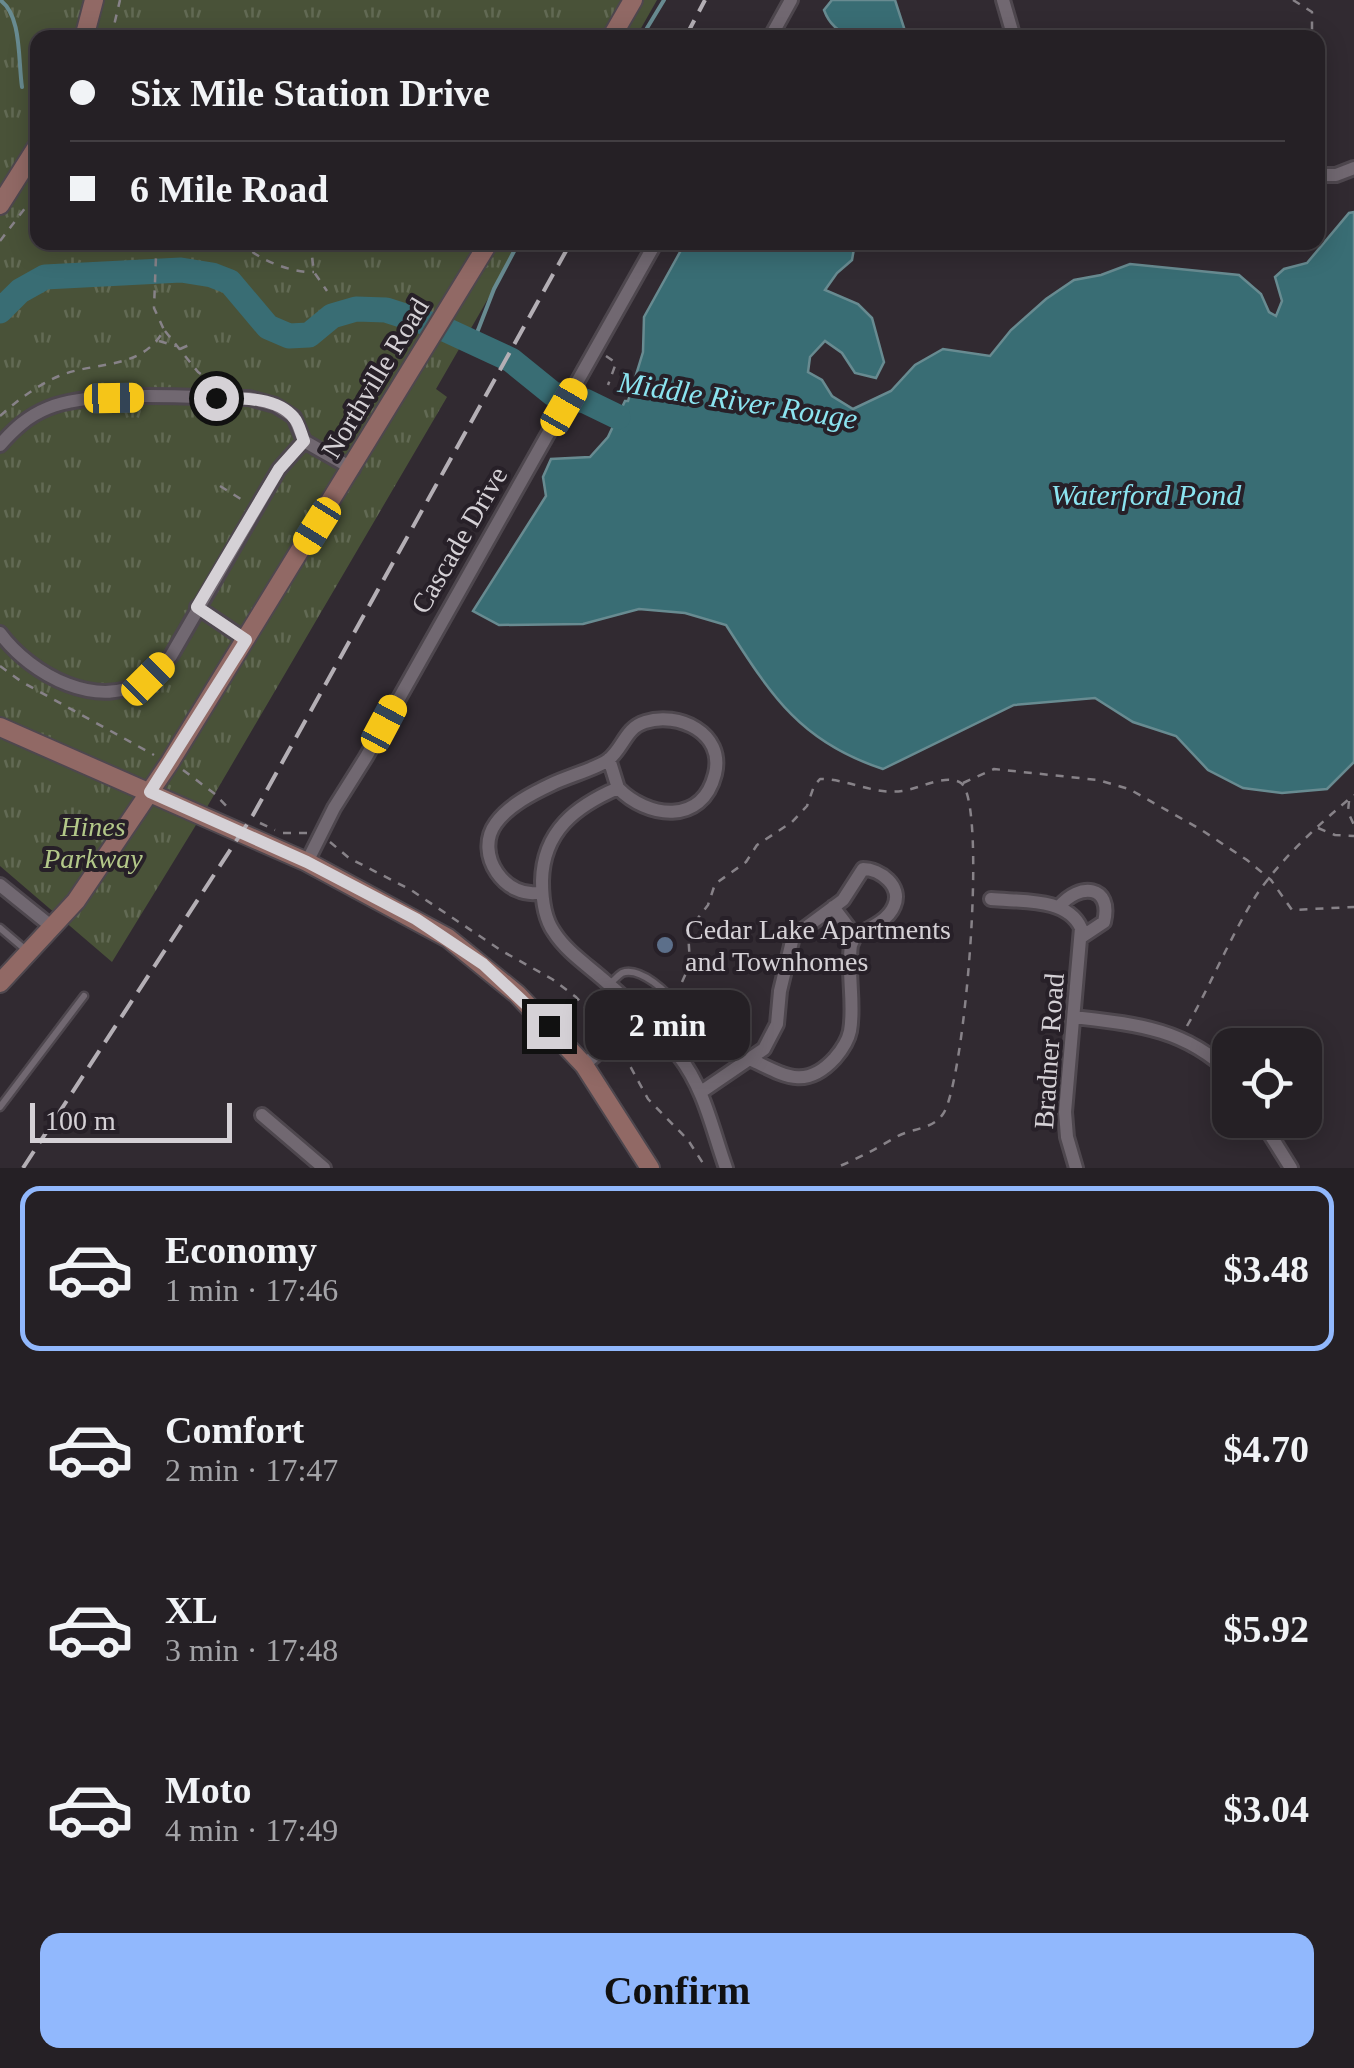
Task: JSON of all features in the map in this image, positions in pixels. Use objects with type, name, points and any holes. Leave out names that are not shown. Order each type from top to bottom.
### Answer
[{"type":"street","points":[[86,30],[94,0]]},
{"type":"street","points":[[616,30],[633,0]]},
{"type":"street","points":[[774,30],[791,0]]},
{"type":"street","points":[[1003,0],[1012,30]]},
{"type":"street","points":[[0,205],[30,158]]},
{"type":"street","points":[[1325,175],[1354,168]]},
{"type":"street","name":"Northville Road","points":[[0,983],[76,901],[150,792],[484,250]]},
{"type":"street","name":"Cascade Drive","points":[[307,862],[652,250]]},
{"type":"street","points":[[0,446],[18,425],[46,409],[76,399],[249,398],[274,405],[294,417],[304,441],[353,468]]},
{"type":"street","points":[[0,634],[16,655],[78,688],[114,692],[148,679],[172,656],[279,469],[304,441]]},
{"type":"street","points":[[197,607],[246,640]]},
{"type":"street","points":[[542,892],[521,893],[510,888],[492,866],[488,844],[495,824],[521,801],[609,760],[628,733],[641,723],[664,718],[688,722],[699,730],[714,754],[715,774],[703,796],[688,809],[667,814],[648,810],[618,788],[609,760]]},
{"type":"street","points":[[0,727],[307,862],[416,919],[460,947],[517,994],[584,1065],[650,1168]]},
{"type":"street","points":[[618,788],[587,802],[553,836],[542,863],[547,918],[555,934],[631,1004],[681,1059],[701,1092],[726,1168]]},
{"type":"street","points":[[701,1092],[764,1049],[777,1024],[780,992],[794,937],[843,900],[862,869],[874,869],[892,886],[896,901],[893,910],[878,924],[855,936]]},
{"type":"street","points":[[0,885],[52,927]]},
{"type":"street","name":"Bradner Road","points":[[1059,907],[1067,897],[1084,889],[1094,891],[1104,902],[1104,922],[1083,936]]},
{"type":"street","name":"Bradner Road","points":[[992,898],[1059,907],[1078,921],[1083,936],[1064,1112],[1076,1168]]},
{"type":"street","points":[[752,1060],[790,1078],[812,1076],[841,1052],[850,1032],[849,963],[855,936],[833,907]]},
{"type":"street","points":[[614,1040],[616,1022],[631,1004]]},
{"type":"street","points":[[1074,1017],[1142,1024],[1180,1036],[1212,1057]]},
{"type":"street","points":[[584,1065],[614,1040],[655,1029]]},
{"type":"street","points":[[262,1116],[324,1168]]},
{"type":"street","points":[[1272,1138],[1291,1168]]},
{"type":"lane","points":[[0,928],[28,952]]},
{"type":"lane","points":[[609,984],[623,973],[632,972],[667,992],[676,1007],[655,1029]]},
{"type":"lane","points":[[0,1107],[84,996]]},
{"type":"path","points":[[113,30],[120,0]]},
{"type":"path","points":[[1293,0],[1312,12],[1312,30]]},
{"type":"path","points":[[0,241],[30,201]]},
{"type":"path","points":[[158,250],[154,308],[164,330],[205,377],[230,380]]},
{"type":"path","points":[[248,250],[254,256],[302,272],[314,272]]},
{"type":"path","points":[[311,250],[314,272],[327,291]]},
{"type":"path","points":[[0,416],[34,388],[63,374],[109,367],[158,341],[164,330]]},
{"type":"path","points":[[158,341],[177,348],[189,344]]},
{"type":"path","points":[[595,353],[616,364],[608,385]]},
{"type":"path","points":[[205,377],[210,372]]},
{"type":"path","points":[[220,486],[256,508]]},
{"type":"path","points":[[0,666],[148,752]]},
{"type":"path","points":[[962,784],[994,769],[1098,780],[1129,790],[1200,829],[1271,880],[1292,910],[1354,907]]},
{"type":"path","points":[[1180,1036],[1253,900],[1316,828],[1354,795]]},
{"type":"path","points":[[1349,799],[1348,812],[1354,826]]},
{"type":"path","points":[[1316,828],[1354,836]]},
{"type":"green space","name":"Hines Parkway","points":[[0,0],[657,0],[640,30],[30,30],[30,250],[516,250],[436,389],[447,397],[112,962],[0,866]]},
{"type":"water","points":[[832,0],[895,0],[905,30],[838,30],[824,10]]},
{"type":"water","name":"Waterford Pond","points":[[1354,212],[1354,762],[1327,789],[1282,793],[1243,788],[1208,770],[1176,736],[1133,722],[1095,698],[1014,705],[883,769],[830,745],[790,713],[726,625],[685,613],[639,609],[583,624],[499,625],[473,611],[546,496],[543,477],[551,459],[590,457],[608,437],[628,401],[643,352],[644,317],[681,250],[854,250],[852,260],[825,290],[858,304],[872,318],[884,362],[876,378],[855,373],[842,353],[825,341],[810,357],[808,372],[822,380],[832,396],[853,409],[891,391],[915,365],[943,349],[990,356],[1011,330],[1074,280],[1130,264],[1239,275],[1261,294],[1269,312],[1276,316],[1282,301],[1275,277],[1284,269],[1307,263],[1318,250],[1325,250],[1325,242]]},
{"type":"waterway","points":[[0,0],[16,27],[22,87]]},
{"type":"waterway","points":[[646,30],[664,0]]},
{"type":"waterway","points":[[473,343],[515,250]]},
{"type":"waterway","name":"Middle River Rouge","points":[[0,311],[20,291],[45,277],[181,270],[212,275],[230,282],[268,327],[289,336],[309,335],[332,316],[356,309],[386,310],[442,328],[511,360],[553,394],[585,401],[618,417]]},
{"type":"railway","points":[[689,30],[705,0]]},
{"type":"railway","points":[[23,1168],[253,815],[567,250]]},
{"type":"place","name":"Cedar Lake Apartments and Townhomes","points":[[665,945]]},
{"type":"route","points":[[216,398],[249,398],[274,405],[294,417],[304,441],[279,469],[197,607],[246,640],[150,792],[307,862],[416,919],[483,964],[549,1026]]}]
